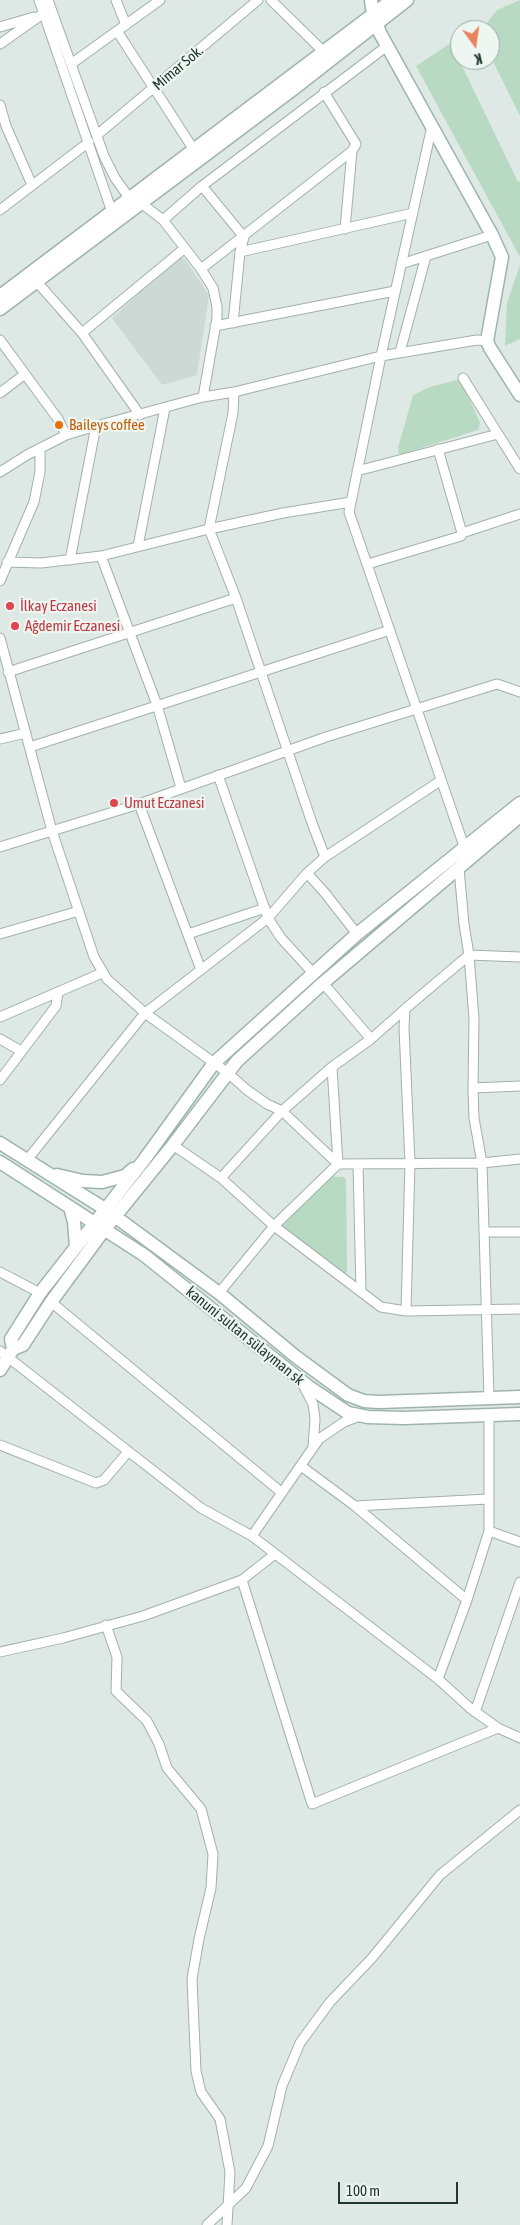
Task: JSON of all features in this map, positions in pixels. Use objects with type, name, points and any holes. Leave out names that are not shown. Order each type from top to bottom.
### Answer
[{"type":"main road","points":[[0,310],[37,282],[371,9],[392,0]]},
{"type":"main road","points":[[0,296],[112,212],[135,201],[194,150],[324,52],[371,9],[407,0]]},
{"type":"main road","points":[[371,9],[387,46],[492,235],[502,257],[487,341],[519,390]]},
{"type":"main road","points":[[7,1352],[23,1345],[98,1227],[174,1146],[236,1061],[324,983],[459,869],[467,854],[520,803]]},
{"type":"main road","points":[[110,1213],[144,1160],[214,1063],[357,934],[520,816]]},
{"type":"main road","points":[[0,1143],[110,1213],[219,1293],[295,1356],[348,1395],[364,1401],[379,1402],[520,1397]]},
{"type":"main road","points":[[45,1171],[83,1181],[102,1182],[125,1176],[144,1160]]},
{"type":"main road","name":"kanuni sultan sülayman sk","points":[[0,1162],[144,1255],[301,1380],[348,1412],[360,1416],[404,1418],[520,1414]]},
{"type":"main road","points":[[70,1207],[74,1222],[76,1246]]},
{"type":"main road","points":[[0,1370],[11,1339],[40,1293],[76,1246],[98,1227]]},
{"type":"street","points":[[39,0],[112,212]]},
{"type":"street","points":[[48,0],[108,166],[135,201],[163,220],[201,269],[216,297],[215,326],[203,397]]},
{"type":"street","points":[[116,0],[126,25]]},
{"type":"street","points":[[71,64],[160,0]]},
{"type":"street","name":"Mimar Sok.","points":[[97,135],[258,0]]},
{"type":"street","points":[[271,0],[324,52]]},
{"type":"street","points":[[0,27],[44,13]]},
{"type":"street","points":[[0,44],[44,13]]},
{"type":"street","points":[[118,32],[194,150]]},
{"type":"street","points":[[163,220],[202,186],[387,46]]},
{"type":"street","points":[[324,92],[356,144],[352,152],[345,229]]},
{"type":"street","points":[[0,106],[3,128],[32,186]]},
{"type":"street","points":[[432,126],[381,356],[349,512],[440,781],[467,854]]},
{"type":"street","points":[[0,210],[89,142]]},
{"type":"street","points":[[201,269],[352,152]]},
{"type":"street","points":[[202,186],[244,237]]},
{"type":"street","points":[[240,252],[413,213]]},
{"type":"street","points":[[402,264],[492,235]]},
{"type":"street","points":[[233,323],[240,252],[244,237]]},
{"type":"street","points":[[82,333],[185,248]]},
{"type":"street","points":[[400,352],[426,256]]},
{"type":"street","points":[[37,282],[82,333],[140,415]]},
{"type":"street","points":[[215,326],[395,291]]},
{"type":"street","points":[[0,340],[58,419],[66,435]]},
{"type":"street","points":[[0,472],[66,435],[203,397],[234,392],[400,352],[477,340],[487,341]]},
{"type":"street","points":[[0,393],[25,374]]},
{"type":"street","points":[[463,378],[520,470]]},
{"type":"street","points":[[234,392],[233,413],[209,529],[236,598],[312,823],[326,856]]},
{"type":"street","points":[[138,546],[165,408]]},
{"type":"street","points":[[70,560],[96,426]]},
{"type":"street","points":[[357,470],[498,434]]},
{"type":"street","points":[[0,581],[34,502],[40,472],[40,448]]},
{"type":"street","points":[[438,448],[462,533]]},
{"type":"street","points":[[8,562],[40,563],[101,556],[283,513],[351,502]]},
{"type":"street","points":[[368,564],[461,536],[462,533],[520,514]]},
{"type":"street","points":[[101,556],[157,705],[182,788]]},
{"type":"street","points":[[8,672],[236,598]]},
{"type":"street","points":[[30,747],[390,630]]},
{"type":"street","points":[[0,638],[52,831],[94,957],[102,973],[145,1013],[228,1072],[247,1090],[267,1104],[282,1111],[338,1164],[482,1163],[520,1159]]},
{"type":"street","points":[[0,847],[140,804],[288,750],[497,684],[520,692]]},
{"type":"street","points":[[0,739],[26,733]]},
{"type":"street","points":[[218,775],[268,918],[281,938],[314,974]]},
{"type":"street","points":[[27,1160],[145,1013],[268,918],[306,873],[326,856],[440,781]]},
{"type":"street","points":[[140,804],[201,970]]},
{"type":"street","points":[[459,869],[474,1019],[472,1088],[474,1118],[482,1163],[489,1398]]},
{"type":"street","points":[[306,873],[325,893],[357,934]]},
{"type":"street","points":[[188,934],[265,908]]},
{"type":"street","points":[[0,934],[79,911]]},
{"type":"street","points":[[221,1178],[282,1111],[332,1067],[371,1039],[469,955],[520,957]]},
{"type":"street","points":[[0,1017],[102,973]]},
{"type":"street","points":[[324,983],[371,1039]]},
{"type":"street","points":[[0,1080],[56,1006],[58,992]]},
{"type":"street","points":[[405,1009],[404,1028],[410,1163],[406,1311]]},
{"type":"street","points":[[0,1039],[21,1051]]},
{"type":"street","points":[[219,1293],[274,1226],[338,1164],[332,1067]]},
{"type":"street","points":[[472,1088],[520,1086]]},
{"type":"street","points":[[174,1146],[221,1178],[274,1226],[381,1307],[406,1311],[520,1309]]},
{"type":"street","points":[[358,1164],[361,1292]]},
{"type":"street","points":[[485,1232],[520,1232]]},
{"type":"street","points":[[0,1272],[40,1293]]},
{"type":"street","points":[[51,1302],[281,1492]]},
{"type":"street","points":[[7,1352],[128,1452],[201,1508],[252,1536],[438,1679],[475,1712],[498,1728],[520,1738]]},
{"type":"street","points":[[301,1380],[313,1404],[312,1449]]},
{"type":"street","points":[[438,1679],[467,1600],[489,1531],[489,1415]]},
{"type":"street","points":[[252,1536],[319,1439],[328,1432],[360,1416]]},
{"type":"street","points":[[0,1445],[96,1483],[104,1480],[128,1452]]},
{"type":"street","points":[[301,1466],[355,1506],[467,1600]]},
{"type":"street","points":[[355,1506],[488,1499]]},
{"type":"street","points":[[489,1531],[520,1542]]},
{"type":"street","points":[[0,1652],[63,1638],[143,1616],[242,1580],[275,1554]]},
{"type":"street","points":[[242,1580],[312,1804],[498,1728]]},
{"type":"street","points":[[475,1712],[520,1582]]},
{"type":"street","points":[[106,1625],[117,1657],[116,1691],[147,1721],[159,1744],[167,1768],[201,1809],[212,1854],[211,1888],[192,1979],[196,2061],[201,2092],[220,2120],[230,2172],[227,2225]]},
{"type":"street","points":[[207,2225],[246,2188],[268,2146],[282,2086],[300,2043],[324,2009],[372,1958],[440,1875],[520,1810]]},
{"type":"shaded area","points":[[178,257],[185,259],[209,295],[197,375],[162,385],[112,318]]},
{"type":"green space","points":[[520,0],[520,116],[497,70],[500,70],[500,20],[489,20],[497,10]]},
{"type":"green space","points":[[450,44],[450,70],[464,70],[518,182],[520,181],[520,257],[416,66]]},
{"type":"green space","points":[[520,265],[520,339],[505,346],[507,303]]},
{"type":"green space","points":[[457,380],[462,382],[480,423],[478,430],[399,455],[398,448],[413,395],[430,387]]},
{"type":"green space","points":[[325,1176],[344,1177],[346,1180],[347,1270],[344,1277],[279,1228]]},
{"type":"place","name":"Baileys coffee","points":[[59,425]]},
{"type":"place","name":"İlkay Eczanesi","points":[[10,606]]},
{"type":"place","name":"Ağdemir Eczanesi","points":[[15,626]]},
{"type":"place","name":"Umut Eczanesi","points":[[114,803]]}]
